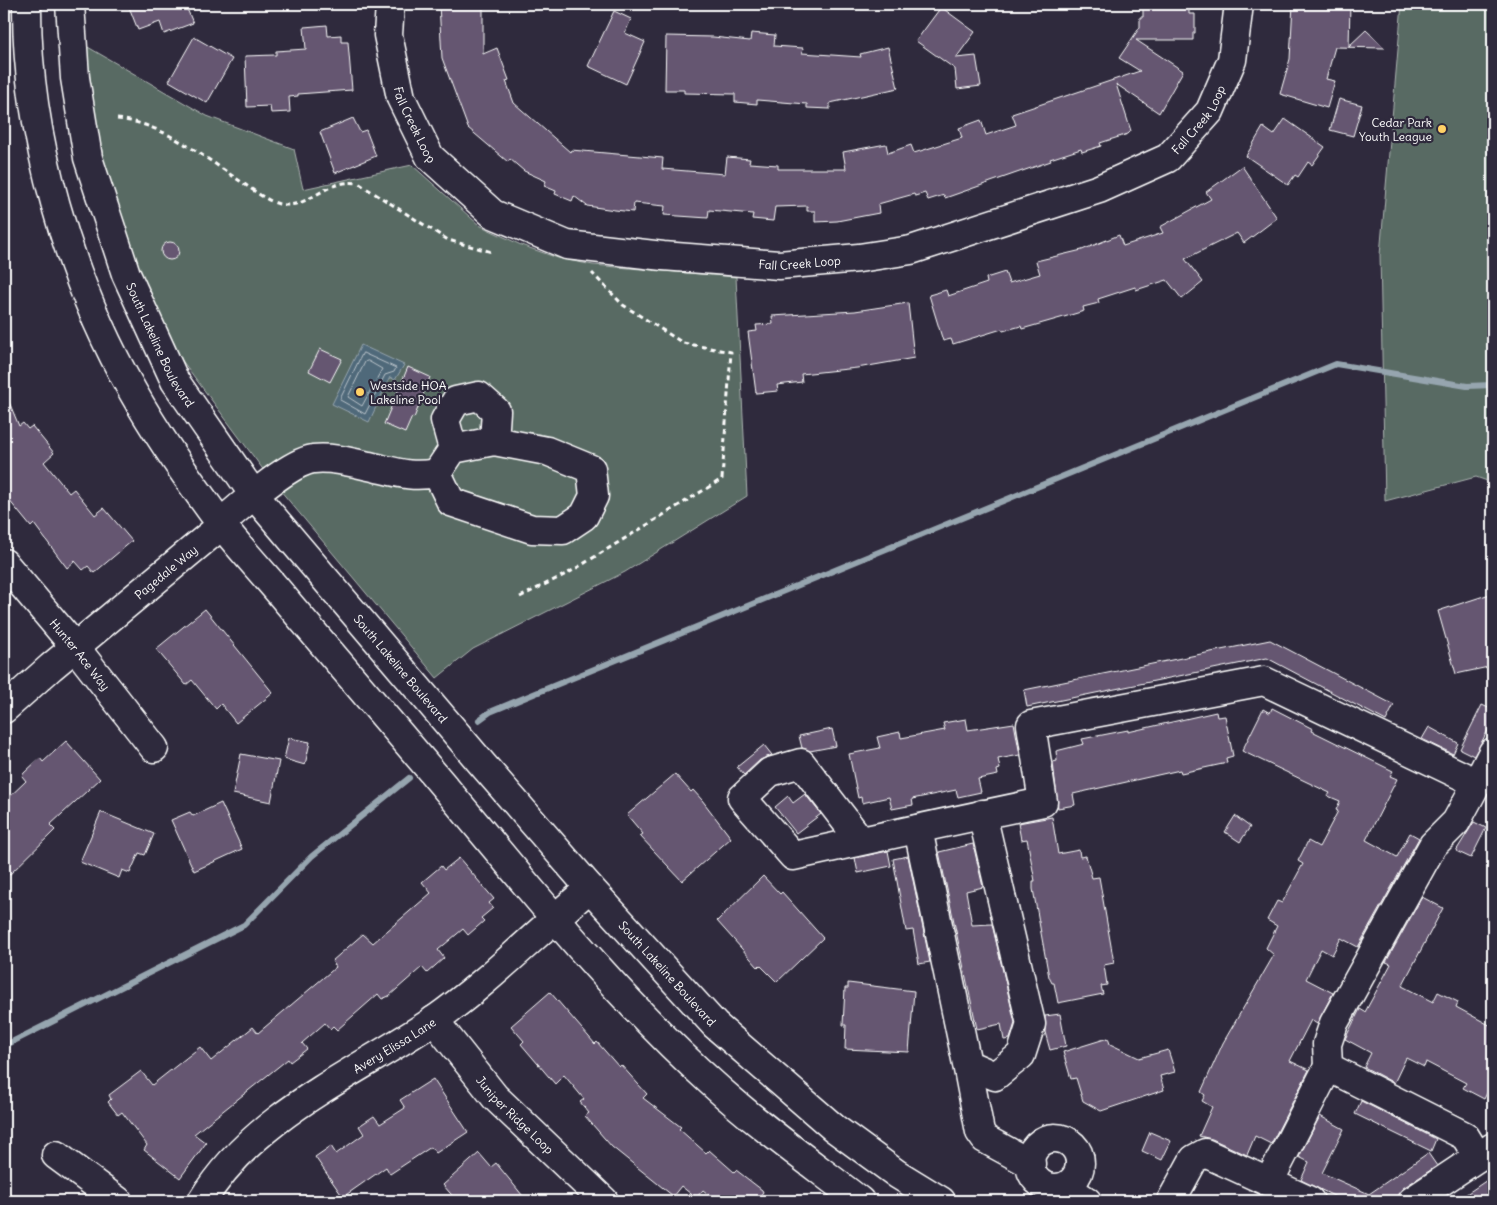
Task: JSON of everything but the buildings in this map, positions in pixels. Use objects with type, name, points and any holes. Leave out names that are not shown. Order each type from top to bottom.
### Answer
[{"type":"main road","points":[[27,4],[33,87],[45,158],[63,227],[85,290],[134,394],[222,525],[555,917],[653,1025],[713,1084],[860,1201]]},
{"type":"main road","name":"South Lakeline Boulevard","points":[[70,4],[75,78],[88,158],[126,274],[175,381],[254,495],[515,802],[590,888],[715,1025],[834,1128],[897,1174],[941,1201]]},
{"type":"main road","name":"Fall Creek Loop","points":[[390,4],[388,35],[401,98],[430,157],[493,214],[567,245],[663,256],[779,264],[859,258],[911,250],[1099,189],[1168,158],[1210,111],[1232,60],[1240,4]]},
{"type":"main road","points":[[453,449],[445,420],[456,401],[479,396],[496,411],[494,441]]},
{"type":"main road","points":[[494,441],[547,451],[591,469],[594,496],[584,516],[563,530],[532,529],[493,518],[451,502],[437,473],[453,449],[494,441]]},
{"type":"main road","name":"Pagedale Way","points":[[4,709],[75,647],[222,525],[222,522],[254,495],[285,473],[311,459],[340,459],[416,477],[437,473]]},
{"type":"main road","name":"Hunter Ace Way","points":[[4,563],[75,647],[154,748]]},
{"type":"main road","points":[[861,841],[1043,802],[1031,725],[1264,681],[1477,783]]},
{"type":"main road","points":[[1269,1182],[1328,1067],[1327,1044],[1334,1022],[1433,845],[1456,822],[1493,752]]},
{"type":"main road","points":[[967,1064],[995,1076],[1021,1056],[1030,1024],[982,814]]},
{"type":"main road","points":[[918,829],[980,1132],[985,1139],[1042,1184],[1087,1201]]},
{"type":"main road","name":"Avery Elissa Lane","points":[[202,1201],[232,1159],[274,1122],[434,1020],[473,990],[590,888]]},
{"type":"main road","name":"Juniper Ridge Loop","points":[[434,1020],[496,1097],[604,1201]]},
{"type":"main road","points":[[1328,1067],[1465,1136],[1486,1152],[1412,1201]]},
{"type":"main road","points":[[1171,1201],[1194,1159],[1205,1153],[1310,1201]]},
{"type":"main road","points":[[56,1155],[118,1201]]},
{"type":"path","points":[[117,119],[132,120],[166,134],[275,203],[296,205],[330,186],[350,182],[358,183],[448,240],[492,252]]},
{"type":"path","points":[[520,597],[570,572],[722,479],[731,352],[683,343],[623,304],[589,268]]},
{"type":"green space","name":"Cedar Park Youth League","points":[[1402,4],[1493,4],[1493,483],[1476,477],[1385,501],[1380,255]]},
{"type":"green space","points":[[86,46],[207,116],[294,149],[303,189],[412,165],[479,225],[521,245],[558,258],[593,265],[736,277],[747,496],[625,572],[473,649],[437,678],[265,472],[172,347],[135,264],[109,184],[96,123]]},
{"type":"water","name":"Westside HOA Lakeline Pool","points":[[361,345],[404,365],[395,380],[390,377],[369,422],[332,404]]},
{"type":"waterway","points":[[479,720],[490,712],[1336,364],[1467,386],[1493,385]]},
{"type":"waterway","points":[[4,1046],[244,925],[312,856],[409,778]]},
{"type":"place","name":"Cedar Park Youth League","points":[[1442,129]]},
{"type":"place","name":"Westside HOA Lakeline Pool","points":[[360,392]]}]
